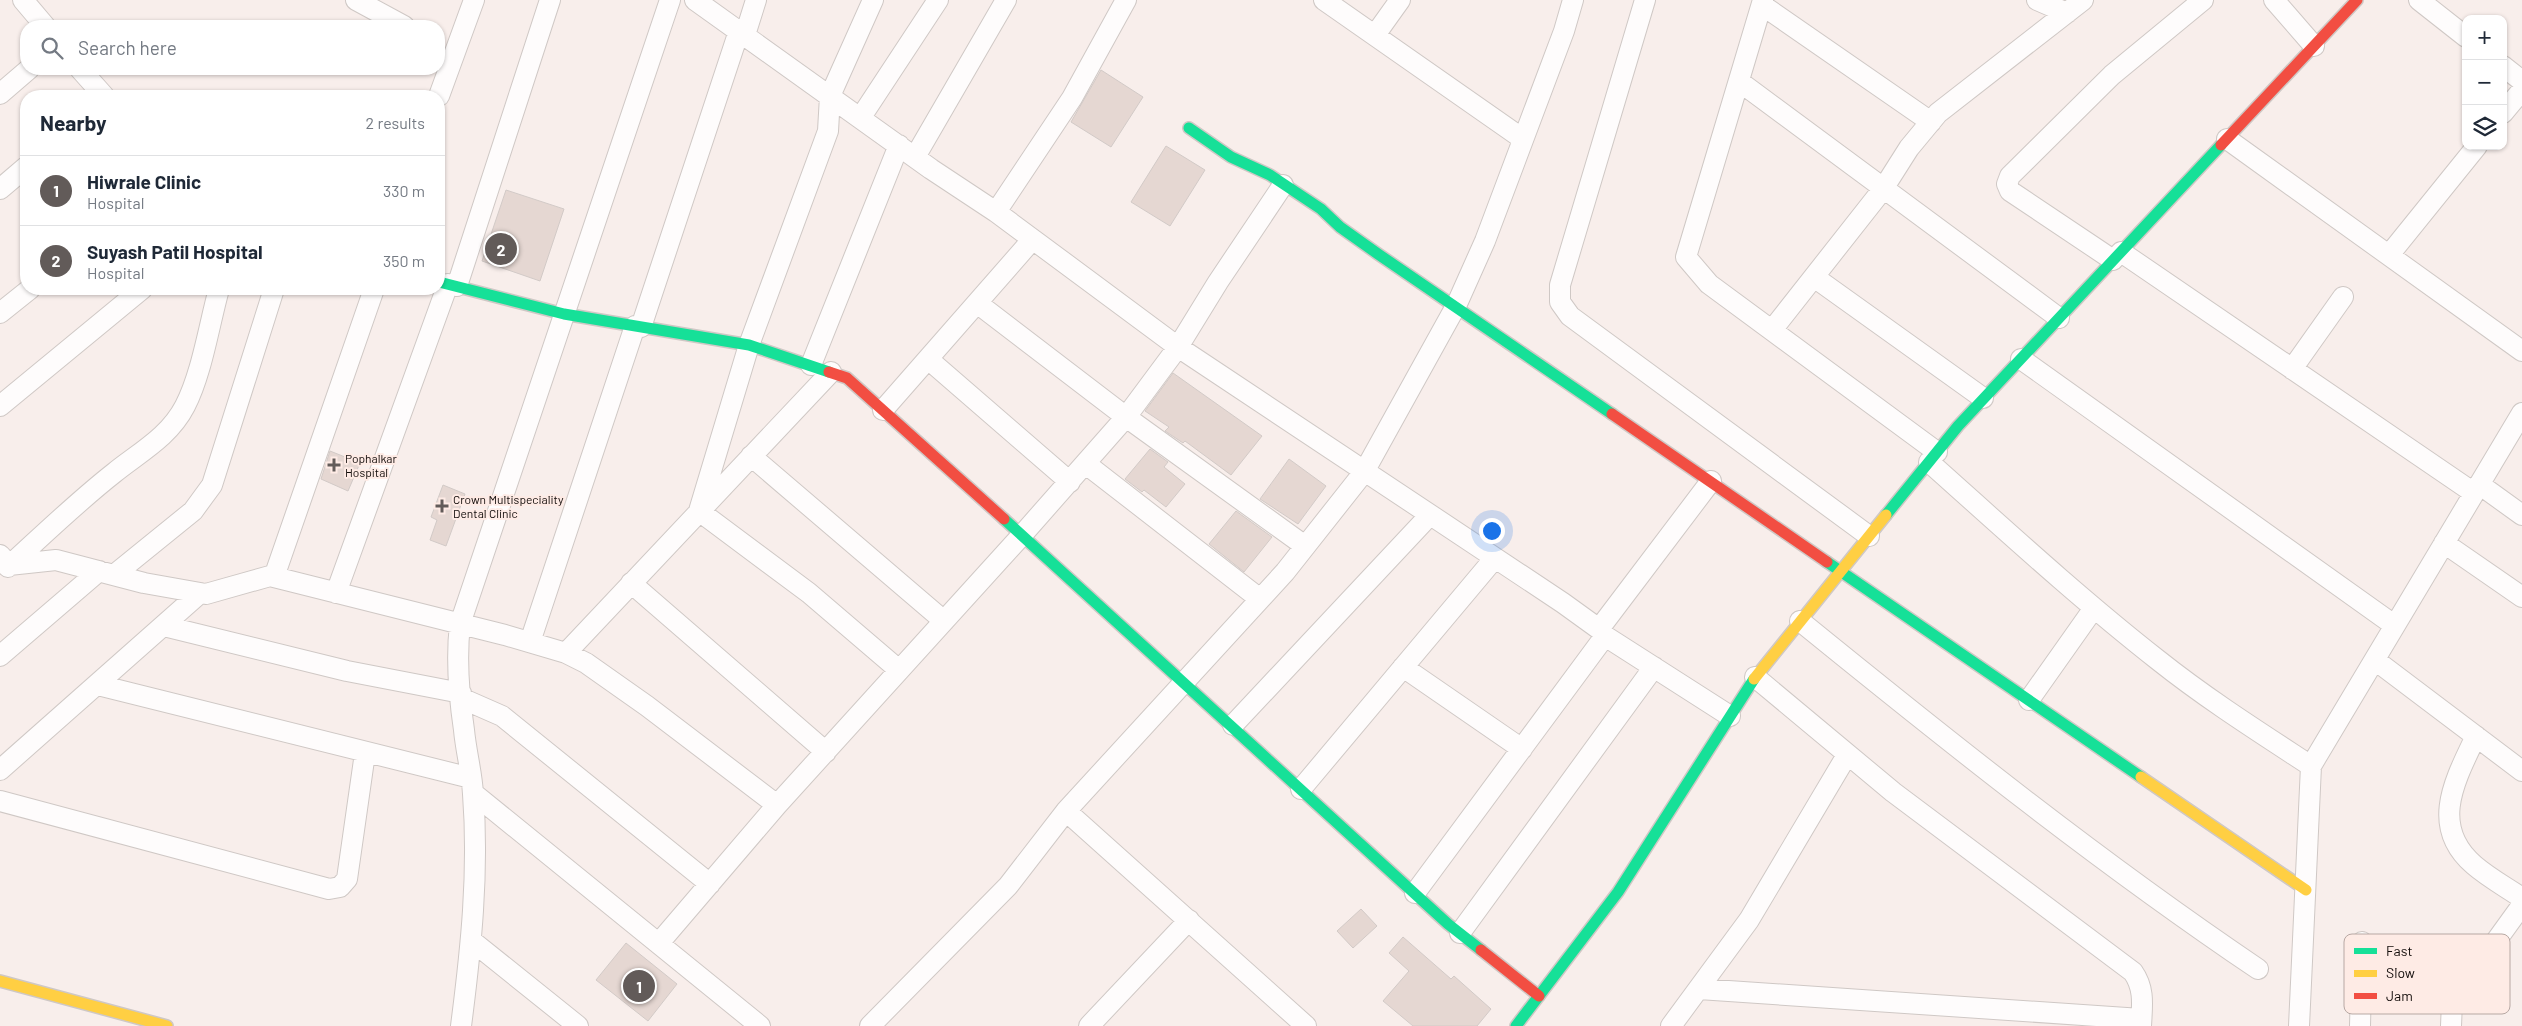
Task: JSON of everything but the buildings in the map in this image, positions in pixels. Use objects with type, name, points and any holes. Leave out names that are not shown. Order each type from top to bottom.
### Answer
[{"type":"street","points":[[23,0],[40,20]]},
{"type":"street","points":[[356,0],[393,20]]},
{"type":"street","points":[[447,50],[474,0]]},
{"type":"street","points":[[550,0],[448,284],[564,314],[749,345],[847,378],[1184,681],[1415,893],[1460,933],[1539,996]]},
{"type":"street","points":[[461,1026],[472,941],[475,857],[472,786],[461,696],[458,644],[460,624],[670,0]]},
{"type":"street","points":[[695,0],[915,157],[996,212],[1178,347],[1602,633],[1730,716]]},
{"type":"street","points":[[530,642],[638,327],[742,33],[756,0]]},
{"type":"street","points":[[698,511],[749,345],[828,131],[830,96],[873,0]]},
{"type":"street","points":[[861,118],[938,0]]},
{"type":"street","points":[[915,157],[1006,0]]},
{"type":"street","points":[[996,212],[1072,98],[1126,0]]},
{"type":"street","points":[[1324,0],[1523,139]]},
{"type":"street","points":[[1375,35],[1400,0]]},
{"type":"street","points":[[870,1026],[1008,886],[1066,811],[1260,599],[1306,546],[1364,472],[1456,306],[1484,241],[1574,0]]},
{"type":"street","points":[[1645,0],[1560,285],[1560,302],[1570,316],[1869,536]]},
{"type":"street","points":[[2037,0],[2068,13]]},
{"type":"street","points":[[1772,330],[1884,189],[1909,148],[1938,113],[2083,0]]},
{"type":"street","points":[[2203,0],[2112,75],[2010,176],[2007,184],[2010,190],[2117,256],[2477,489],[2522,515]]},
{"type":"street","points":[[2274,0],[2314,46]]},
{"type":"street","points":[[1516,1026],[1618,892],[1755,677],[1933,457],[1983,398],[2357,0]]},
{"type":"street","points":[[2419,0],[2462,34]]},
{"type":"street","points":[[1931,122],[1763,3],[1686,257],[1709,284],[1772,330],[1933,457],[2094,608],[2231,714],[2311,766]]},
{"type":"street","points":[[2507,69],[2522,81]]},
{"type":"street","points":[[0,94],[22,75]]},
{"type":"street","points":[[85,75],[99,90]]},
{"type":"street","points":[[439,90],[442,75]]},
{"type":"street","points":[[1740,82],[2059,318]]},
{"type":"street","points":[[2507,108],[2522,90]]},
{"type":"street","points":[[1189,128],[1231,157],[1270,175],[1321,209],[1340,227],[1378,254],[2306,890]]},
{"type":"street","points":[[2227,139],[2522,350]]},
{"type":"street","points":[[811,366],[899,145]]},
{"type":"street","points":[[2389,255],[2474,150]]},
{"type":"street","points":[[0,189],[20,172]]},
{"type":"street","points":[[659,943],[778,805],[1022,536],[1126,417],[1178,347],[1218,282],[1283,185]]},
{"type":"street","points":[[883,410],[1032,240]]},
{"type":"street","points":[[1814,277],[1983,398]]},
{"type":"street","points":[[0,313],[22,295]]},
{"type":"street","points":[[0,406],[135,295]]},
{"type":"street","points":[[3,565],[114,473],[158,441],[174,424],[186,405],[199,368],[218,295]]},
{"type":"street","points":[[0,656],[106,573],[193,510],[212,485],[272,295]]},
{"type":"street","points":[[274,577],[372,295]]},
{"type":"street","points":[[336,593],[444,295]]},
{"type":"street","points":[[2292,369],[2343,297]]},
{"type":"street","points":[[977,303],[1126,417],[1306,546]]},
{"type":"street","points":[[928,359],[1070,482]]},
{"type":"street","points":[[2021,359],[2394,625]]},
{"type":"street","points":[[566,653],[831,372]]},
{"type":"street","points":[[2299,1026],[2311,766],[2444,543],[2519,425]]},
{"type":"street","points":[[751,456],[944,620]]},
{"type":"street","points":[[1086,464],[1260,599]]},
{"type":"street","points":[[1415,893],[1522,749],[1711,481]]},
{"type":"street","points":[[698,511],[809,593],[899,670]]},
{"type":"street","points":[[1233,726],[1429,516]]},
{"type":"street","points":[[2444,543],[2522,597]]},
{"type":"street","points":[[1301,789],[1494,559]]},
{"type":"street","points":[[3,565],[56,560],[106,573],[206,594],[270,576],[530,642],[566,653],[586,663],[647,706],[778,805]]},
{"type":"street","points":[[631,583],[826,752]]},
{"type":"street","points":[[0,770],[200,593]]},
{"type":"street","points":[[2029,700],[2094,608]]},
{"type":"street","points":[[1800,621],[1964,754],[2164,905],[2258,968]]},
{"type":"street","points":[[164,626],[347,671],[461,696],[502,716],[710,884]]},
{"type":"street","points":[[2375,660],[2522,771]]},
{"type":"street","points":[[1403,667],[1522,749]]},
{"type":"street","points":[[1460,933],[1654,667]]},
{"type":"street","points":[[1700,989],[2141,1022],[2142,994],[2140,982],[2133,972],[1893,792],[1755,677]]},
{"type":"street","points":[[98,685],[365,753],[472,786],[760,1026]]},
{"type":"street","points":[[2476,736],[2453,788],[2449,820],[2451,835],[2456,846],[2475,866],[2522,898]]},
{"type":"street","points":[[0,801],[329,889],[340,887],[347,880],[365,753]]},
{"type":"street","points":[[1671,1026],[1749,920],[1847,755]]},
{"type":"street","points":[[1066,811],[1306,1026]]},
{"type":"street","points":[[2501,934],[2522,905]]},
{"type":"street","points":[[1089,1026],[1189,920]]},
{"type":"street","points":[[472,941],[578,1026]]},
{"type":"street","points":[[0,980],[167,1026]]},
{"type":"traffic: fast","points":[[1189,128],[1231,157],[1270,175],[1321,209],[1340,227],[1378,254],[1612,414]]},
{"type":"traffic: fast","points":[[1886,515],[1958,426],[2221,145]]},
{"type":"traffic: fast","points":[[445,284],[564,314],[749,345],[829,372]]},
{"type":"traffic: fast","points":[[1004,519],[1448,924],[1481,950]]},
{"type":"traffic: fast","points":[[1827,562],[2141,777]]},
{"type":"traffic: fast","points":[[1516,1026],[1618,892],[1754,679]]},
{"type":"traffic: slow","points":[[1754,679],[1886,515]]},
{"type":"traffic: slow","points":[[2141,777],[2306,890]]},
{"type":"traffic: slow","points":[[0,981],[167,1026]]},
{"type":"traffic: jam","points":[[2221,145],[2357,0]]},
{"type":"traffic: jam","points":[[829,372],[847,378],[1004,519]]},
{"type":"traffic: jam","points":[[1612,414],[1827,562]]},
{"type":"traffic: jam","points":[[1481,950],[1539,996]]},
{"type":"place","name":"Suyash Patil Hospital","points":[[501,249]]},
{"type":"place","name":"Pophalkar Hospital","points":[[334,465]]},
{"type":"place","name":"Crown Multispeciality Dental Clinic","points":[[442,506]]},
{"type":"place","name":"Hiwrale Clinic","points":[[639,986]]}]
